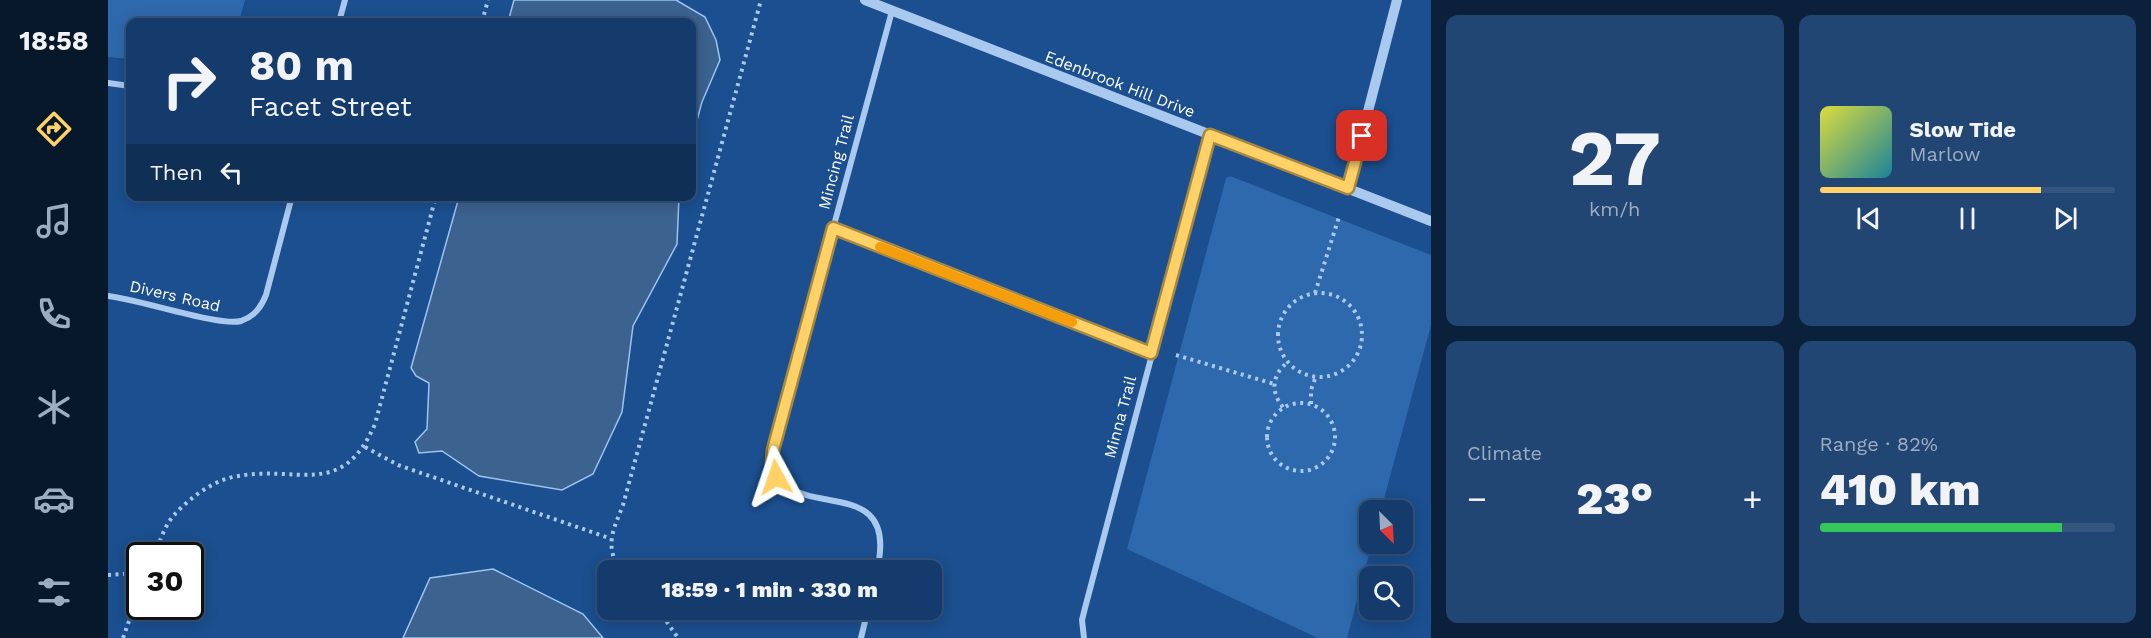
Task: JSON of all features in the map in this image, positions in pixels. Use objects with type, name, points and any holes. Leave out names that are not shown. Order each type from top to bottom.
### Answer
[{"type":"street","points":[[340,18],[345,0]]},
{"type":"street","name":"Edenbrook Hill Drive","points":[[865,0],[1431,221]]},
{"type":"street","points":[[1348,188],[1397,0]]},
{"type":"street","name":"Mincing Trail","points":[[879,560],[882,538],[872,517],[862,509],[794,491],[776,477],[772,465],[773,450],[892,11]]},
{"type":"street","points":[[108,83],[126,85]]},
{"type":"street","name":"Minna Trail","points":[[1084,638],[1082,620],[1210,135]]},
{"type":"street","name":"Divers Road","points":[[108,296],[131,299],[220,321],[240,321],[250,316],[260,309],[266,295],[291,201]]},
{"type":"street","points":[[833,228],[1151,353]]},
{"type":"street","points":[[861,638],[865,620]]},
{"type":"path","points":[[483,18],[488,0]]},
{"type":"path","points":[[616,560],[609,538],[623,505],[761,0]]},
{"type":"path","points":[[160,542],[173,515],[203,489],[231,477],[267,473],[311,476],[334,471],[351,461],[365,447],[375,424],[435,201]]},
{"type":"path","points":[[1315,293],[1339,217]]},
{"type":"path","points":[[1315,293],[1330,294],[1348,303],[1359,319],[1362,338],[1355,357],[1348,366],[1329,376],[1316,376],[1297,370],[1288,362],[1279,341],[1282,318],[1297,300],[1315,293]]},
{"type":"path","points":[[1176,355],[1274,384]]},
{"type":"path","points":[[1283,408],[1277,400],[1274,384],[1276,375],[1288,362]]},
{"type":"path","points":[[1311,404],[1316,376]]},
{"type":"path","points":[[1298,403],[1311,404],[1325,412],[1331,420],[1335,438],[1330,456],[1316,468],[1307,471],[1288,469],[1272,456],[1267,447],[1268,427],[1272,418],[1283,408],[1298,403]]},
{"type":"path","points":[[365,447],[398,465],[609,538]]},
{"type":"path","points":[[108,575],[126,574]]},
{"type":"path","points":[[123,638],[129,620]]},
{"type":"path","points":[[666,620],[678,638]]},
{"type":"shaded area","points":[[108,0],[245,0],[240,18],[126,18],[126,59],[108,57]]},
{"type":"shaded area","points":[[514,0],[676,0],[705,17],[716,40],[720,60],[702,102],[696,124],[696,18],[509,18]]},
{"type":"shaded area","points":[[1230,176],[1431,255],[1431,325],[1384,500],[1359,500],[1359,554],[1369,554],[1366,566],[1359,566],[1359,592],[1347,638],[1318,638],[1127,549],[1226,178]]},
{"type":"shaded area","points":[[458,201],[679,201],[677,244],[633,326],[622,412],[593,474],[562,490],[479,476],[442,451],[419,453],[415,442],[427,429],[429,383],[416,376],[411,368]]},
{"type":"shaded area","points":[[493,569],[583,614],[603,638],[403,638],[430,578]]},
{"type":"slow traffic","points":[[880,247],[1072,322]]},
{"type":"route","points":[[776,477],[772,465],[773,450],[833,228],[1151,353],[1210,135],[1348,188],[1362,136]]}]
